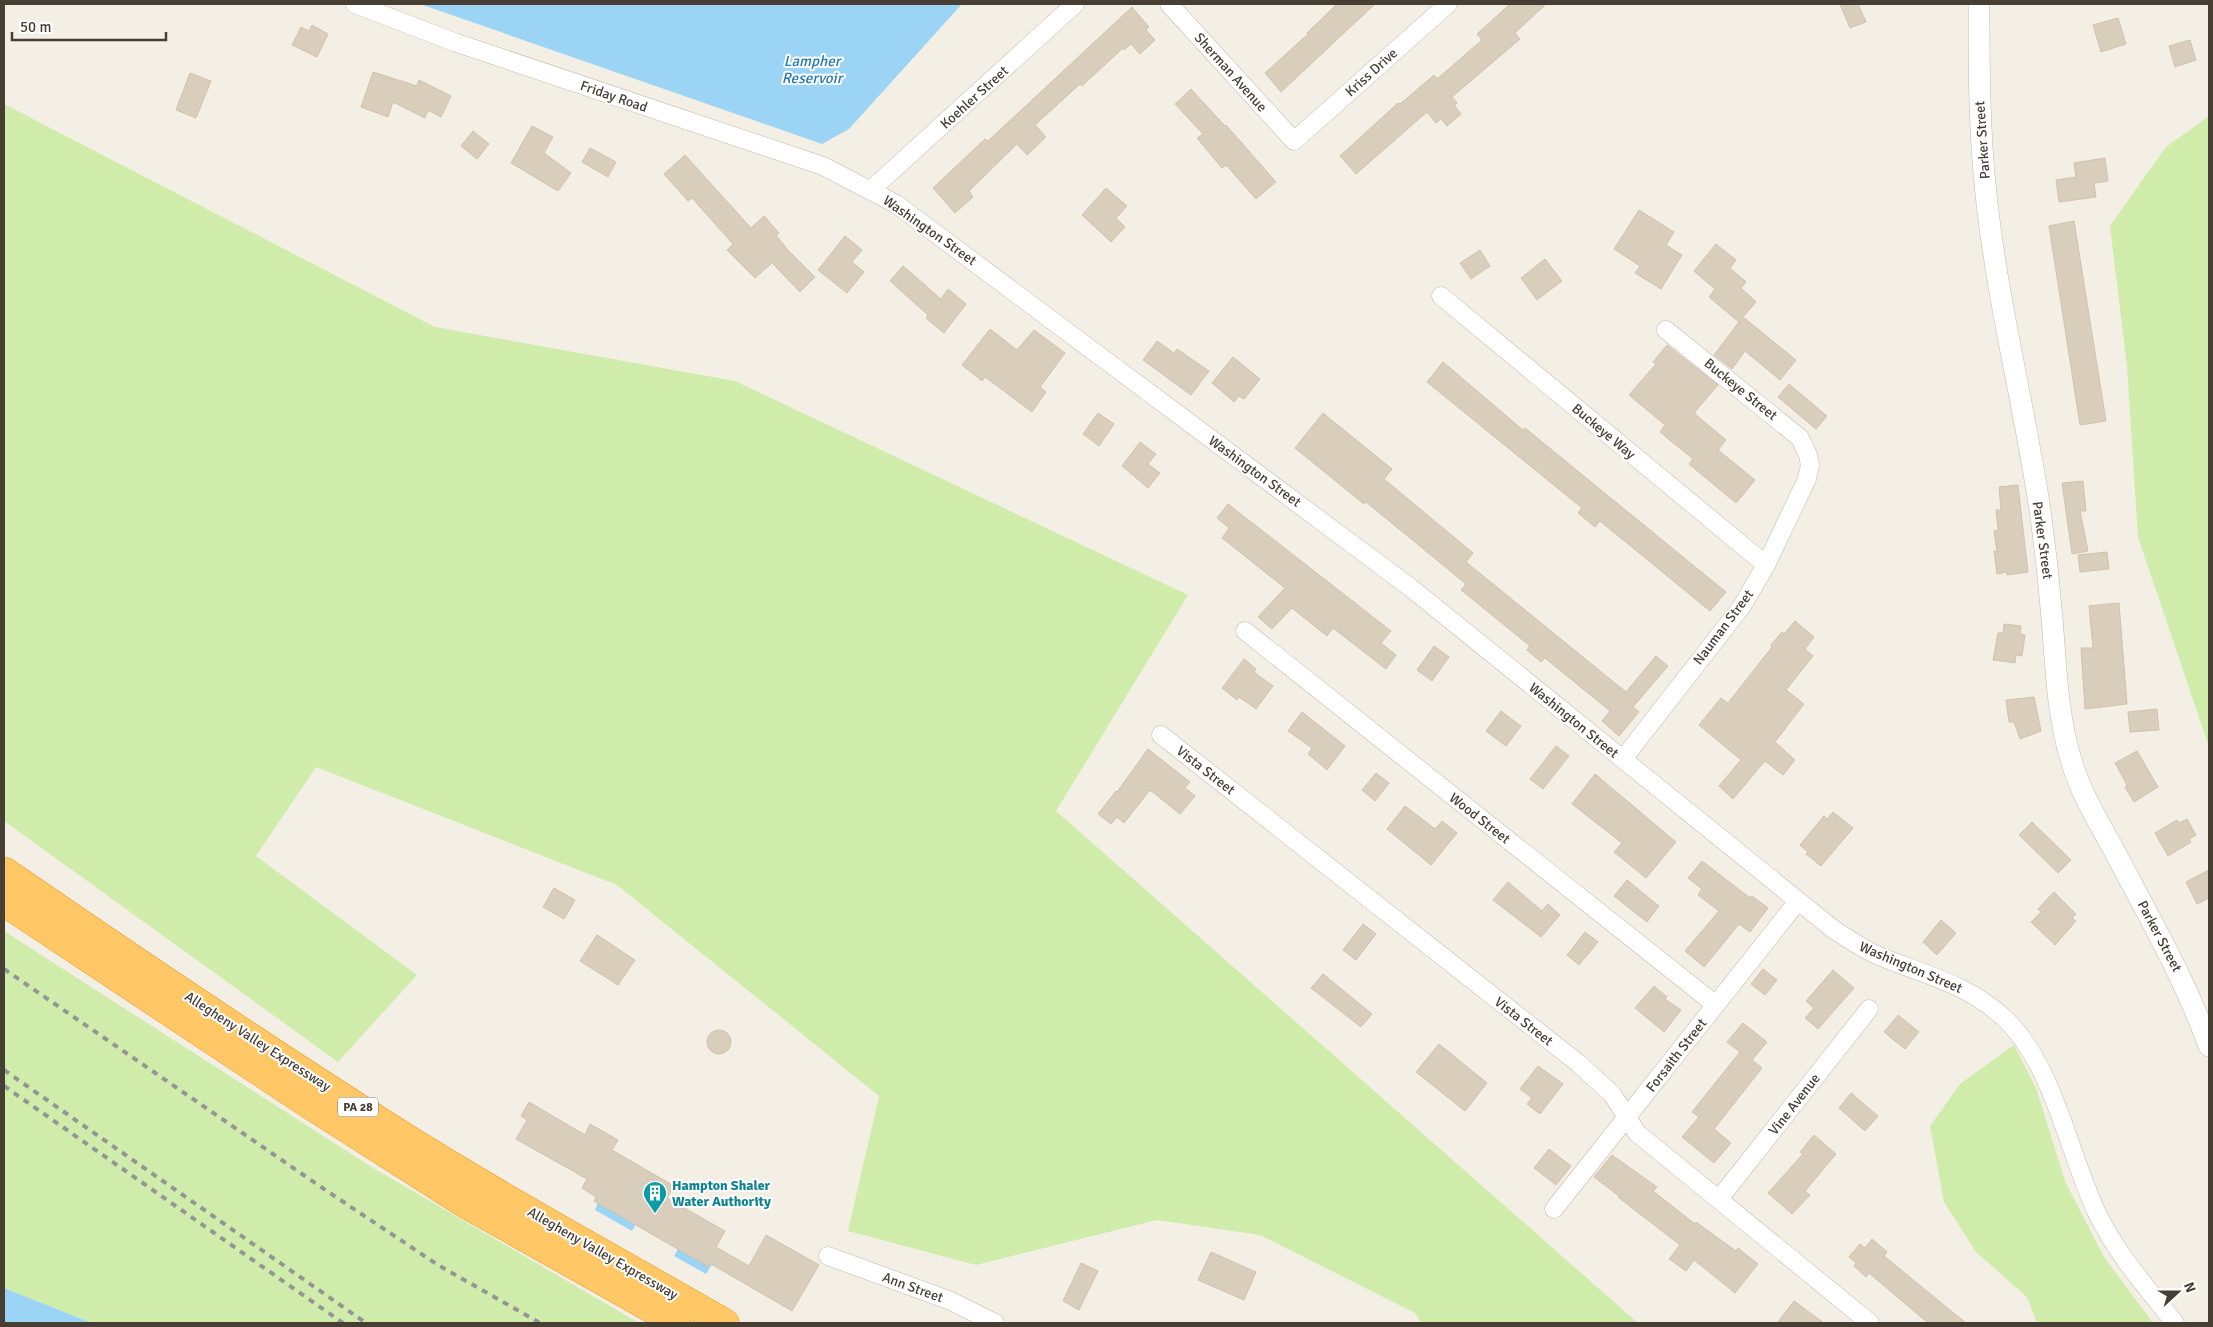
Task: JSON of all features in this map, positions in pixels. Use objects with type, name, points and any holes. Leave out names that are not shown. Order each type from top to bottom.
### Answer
[{"type":"highway","name":"Allegheny Valley Expressway","points":[[4,871],[152,972],[394,1130],[725,1323]]},
{"type":"highway","name":"Allegheny Valley Expressway","points":[[4,902],[310,1105],[464,1204],[677,1323]]},
{"type":"street","name":"Friday Road","points":[[355,4],[454,42],[823,166],[872,189]]},
{"type":"street","name":"Koehler Street","points":[[872,189],[1075,4]]},
{"type":"street","name":"Sherman Avenue","points":[[1169,4],[1294,141]]},
{"type":"street","name":"Kriss Drive","points":[[1294,141],[1448,4]]},
{"type":"street","name":"Parker Street","points":[[1979,4],[1979,104],[1986,195],[2010,352],[2040,507],[2049,575],[2056,674],[2063,727],[2072,764],[2087,799],[2167,946],[2194,1004],[2209,1046]]},
{"type":"street","name":"Washington Street","points":[[872,189],[928,227],[1411,588],[1854,943],[1878,955],[1966,989],[2004,1017],[2024,1039],[2046,1079],[2081,1178],[2110,1239],[2175,1323]]},
{"type":"street","name":"Buckeye Way","points":[[1441,296],[1766,565]]},
{"type":"street","name":"Buckeye Street","points":[[1666,330],[1800,438],[1806,447],[1808,455]]},
{"type":"street","name":"Nauman Street","points":[[1623,759],[1742,606],[1766,565],[1807,480],[1810,465],[1808,455]]},
{"type":"street","name":"Wood Street","points":[[1245,632],[1716,1005]]},
{"type":"street","name":"Vista Street","points":[[1161,735],[1578,1063],[1612,1094],[1637,1133],[1870,1323]]},
{"type":"street","name":"Forsaith Street","points":[[1554,1209],[1798,900]]},
{"type":"street","name":"Vine Avenue","points":[[1719,1199],[1869,1009]]},
{"type":"street","name":"Ann Street","points":[[828,1256],[952,1302],[995,1323]]},
{"type":"green space","points":[[4,104],[435,327],[735,381],[1188,595],[1056,811],[1638,1323],[1421,1323],[1415,1313],[1260,1235],[1157,1220],[976,1265],[848,1231],[879,1096],[617,885],[316,767],[256,856],[417,975],[338,1062],[4,821]]},
{"type":"green space","points":[[2209,116],[2209,747],[2138,537],[2127,367],[2110,226],[2166,147]]},
{"type":"green space","points":[[4,931],[370,1166],[639,1323],[92,1323],[4,1288]]},
{"type":"green space","points":[[2014,1045],[2036,1088],[2065,1181],[2104,1257],[2153,1323],[2037,1323],[2027,1297],[1976,1252],[1944,1202],[1930,1126],[1960,1084]]},
{"type":"water","name":"Lampher Reservoir","points":[[420,4],[962,4],[849,129],[822,144]]},
{"type":"water","points":[[598,1203],[636,1224],[632,1231],[595,1210]]},
{"type":"water","points":[[678,1249],[712,1264],[706,1274],[674,1256]]},
{"type":"water","points":[[4,1288],[92,1323],[4,1323]]},
{"type":"building","points":[[1337,4],[1375,4],[1281,92],[1265,73],[1308,34]]},
{"type":"building","points":[[1510,4],[1546,4],[1515,33],[1520,39],[1452,97],[1457,103],[1454,105],[1461,114],[1447,126],[1441,119],[1436,123],[1427,112],[1356,174],[1340,156],[1398,103],[1400,104],[1434,75],[1437,79],[1482,40],[1477,34]]},
{"type":"building","points":[[1840,4],[1858,4],[1866,22],[1850,28]]},
{"type":"building","points":[[1132,7],[1149,27],[1146,30],[1155,40],[1140,54],[1131,44],[1124,50],[1123,48],[1082,86],[1080,84],[1035,125],[1046,137],[1027,155],[1017,144],[969,191],[973,197],[955,213],[933,188],[985,139],[988,141]]},
{"type":"building","points":[[2118,18],[2126,44],[2101,52],[2093,25]]},
{"type":"building","points":[[312,25],[328,34],[317,57],[292,45],[301,27],[309,31]]},
{"type":"building","points":[[2190,40],[2196,60],[2175,67],[2169,46]]},
{"type":"building","points":[[373,72],[417,86],[419,80],[451,96],[441,117],[428,110],[425,118],[393,102],[388,117],[361,107]]},
{"type":"building","points":[[190,73],[211,81],[196,118],[176,110]]},
{"type":"building","points":[[1191,89],[1226,125],[1276,182],[1256,199],[1226,165],[1222,168],[1197,138],[1203,134],[1175,104]]},
{"type":"building","points":[[532,126],[553,137],[544,153],[571,173],[558,191],[511,163]]},
{"type":"building","points":[[473,131],[489,144],[477,159],[461,146]]},
{"type":"building","points":[[590,148],[616,162],[608,177],[582,162]]},
{"type":"building","points":[[685,155],[751,228],[764,216],[779,233],[776,235],[787,249],[815,277],[800,292],[772,263],[755,278],[727,250],[733,244],[692,198],[688,201],[664,174]]},
{"type":"building","points":[[2105,158],[2108,181],[2094,183],[2096,197],[2059,202],[2056,180],[2076,177],[2074,163]]},
{"type":"building","points":[[1106,188],[1127,206],[1116,218],[1125,227],[1111,242],[1082,215]]},
{"type":"building","points":[[1639,210],[1674,232],[1666,245],[1682,255],[1661,289],[1635,273],[1640,266],[1614,249]]},
{"type":"building","points":[[2074,221],[2106,421],[2080,425],[2049,226]]},
{"type":"building","points":[[845,236],[862,250],[852,262],[864,272],[847,293],[818,270]]},
{"type":"building","points":[[1716,244],[1736,260],[1730,268],[1746,282],[1741,288],[1756,302],[1743,317],[1796,360],[1780,380],[1745,351],[1732,369],[1714,355],[1739,322],[1709,297],[1715,289],[1694,271]]},
{"type":"building","points":[[1480,250],[1490,266],[1471,279],[1460,263]]},
{"type":"building","points":[[1545,259],[1562,281],[1537,300],[1521,278]]},
{"type":"building","points":[[903,266],[941,299],[948,289],[966,304],[944,333],[926,318],[928,315],[890,281]]},
{"type":"building","points":[[990,329],[1017,350],[1034,330],[1065,353],[1040,387],[1046,392],[1032,412],[985,377],[982,381],[962,365]]},
{"type":"building","points":[[1157,341],[1174,353],[1177,349],[1209,371],[1191,395],[1143,360]]},
{"type":"building","points":[[1667,345],[1718,385],[1694,413],[1726,440],[1718,450],[1755,480],[1736,503],[1689,464],[1693,459],[1660,432],[1665,425],[1629,395],[1656,364],[1653,362]]},
{"type":"building","points":[[1233,357],[1260,379],[1244,399],[1239,396],[1234,402],[1212,383]]},
{"type":"building","points":[[1443,362],[1523,430],[1525,428],[1726,592],[1710,611],[1600,521],[1595,527],[1578,513],[1582,508],[1427,382]]},
{"type":"building","points":[[1789,384],[1827,416],[1816,429],[1778,397]]},
{"type":"building","points":[[1098,413],[1114,424],[1099,446],[1083,434]]},
{"type":"building","points":[[1323,413],[1392,469],[1384,479],[1473,553],[1466,562],[1626,692],[1656,656],[1668,666],[1633,707],[1639,712],[1619,736],[1602,721],[1610,711],[1545,658],[1541,662],[1527,650],[1530,646],[1461,590],[1466,584],[1366,502],[1364,504],[1295,448]]},
{"type":"building","points":[[1140,442],[1156,454],[1148,464],[1160,473],[1148,488],[1122,466]]},
{"type":"building","points":[[2083,481],[2086,511],[2080,511],[2088,551],[2072,554],[2062,483]]},
{"type":"building","points":[[2018,485],[2028,572],[2007,575],[2007,572],[1997,574],[1994,551],[1997,551],[1994,531],[1998,530],[1996,510],[2001,510],[1999,487]]},
{"type":"building","points":[[1228,504],[1391,631],[1381,643],[1396,655],[1386,669],[1333,628],[1327,636],[1292,608],[1272,629],[1258,617],[1285,588],[1222,538],[1229,528],[1217,518]]},
{"type":"building","points":[[2107,552],[2109,569],[2080,572],[2078,555]]},
{"type":"building","points":[[2119,603],[2127,704],[2085,709],[2081,648],[2093,648],[2089,606]]},
{"type":"building","points":[[1795,621],[1814,637],[1805,649],[1813,656],[1786,690],[1804,704],[1775,742],[1795,760],[1783,775],[1765,761],[1733,799],[1719,786],[1741,760],[1699,725],[1721,698],[1728,703],[1772,647],[1771,645]]},
{"type":"building","points":[[2004,624],[2021,626],[2020,634],[2025,635],[2022,656],[2016,655],[2015,663],[1993,660],[1998,633],[2003,633]]},
{"type":"building","points":[[1434,646],[1449,657],[1432,681],[1417,670]]},
{"type":"building","points":[[1244,659],[1256,669],[1254,672],[1273,686],[1256,709],[1239,697],[1237,700],[1222,688]]},
{"type":"building","points":[[2034,697],[2041,731],[2020,739],[2014,722],[2009,722],[2006,700]]},
{"type":"building","points":[[2157,709],[2159,730],[2130,732],[2128,712]]},
{"type":"building","points":[[1501,711],[1521,726],[1506,746],[1486,731]]},
{"type":"building","points":[[1302,712],[1345,746],[1327,770],[1308,754],[1312,748],[1288,731]]},
{"type":"building","points":[[1556,746],[1569,756],[1543,789],[1530,779]]},
{"type":"building","points":[[1148,749],[1190,782],[1185,788],[1195,796],[1180,814],[1150,790],[1124,823],[1117,817],[1111,824],[1098,814],[1117,792]]},
{"type":"building","points":[[2137,751],[2158,787],[2134,802],[2125,787],[2127,785],[2115,763]]},
{"type":"building","points":[[1376,773],[1389,783],[1375,801],[1362,790]]},
{"type":"building","points":[[1595,774],[1676,842],[1646,878],[1614,852],[1622,843],[1572,804]]},
{"type":"building","points":[[1405,806],[1435,829],[1442,821],[1457,833],[1431,865],[1387,829]]},
{"type":"building","points":[[1833,812],[1853,828],[1821,866],[1806,854],[1808,852],[1800,845],[1824,816],[1827,819]]},
{"type":"building","points":[[2187,819],[2196,835],[2189,839],[2191,842],[2168,856],[2155,833],[2177,820],[2179,823]]},
{"type":"building","points":[[2032,822],[2071,860],[2058,873],[2019,835]]},
{"type":"building","points":[[1702,861],[1750,898],[1752,896],[1768,908],[1750,932],[1739,924],[1704,967],[1685,951],[1719,911],[1698,895],[1702,889],[1688,878]]},
{"type":"building","points":[[2209,870],[2209,898],[2197,904],[2186,882]]},
{"type":"building","points":[[1627,880],[1659,906],[1647,922],[1614,896]]},
{"type":"building","points":[[1508,882],[1542,911],[1548,904],[1560,915],[1541,937],[1493,900]]},
{"type":"building","points":[[554,888],[575,900],[564,919],[543,907]]},
{"type":"building","points":[[2054,892],[2076,914],[2072,918],[2076,921],[2055,945],[2031,922],[2041,912],[2038,909]]},
{"type":"building","points":[[1941,920],[1956,933],[1937,955],[1923,942]]},
{"type":"building","points":[[1363,924],[1376,934],[1356,960],[1343,950]]},
{"type":"building","points":[[1585,932],[1598,942],[1579,965],[1567,955]]},
{"type":"building","points":[[597,935],[635,960],[618,985],[580,961]]},
{"type":"building","points":[[1763,969],[1777,980],[1765,995],[1751,984]]},
{"type":"building","points":[[1833,970],[1854,988],[1818,1029],[1805,1018],[1814,1008],[1806,1001]]},
{"type":"building","points":[[1323,974],[1372,1014],[1361,1027],[1311,988]]},
{"type":"building","points":[[1654,986],[1667,997],[1665,999],[1681,1010],[1664,1032],[1635,1008]]},
{"type":"building","points":[[1898,1015],[1919,1032],[1905,1049],[1884,1032]]},
{"type":"building","points":[[1743,1023],[1767,1042],[1752,1060],[1762,1068],[1714,1129],[1731,1143],[1714,1163],[1682,1137],[1699,1117],[1692,1112],[1740,1052],[1727,1042]]},
{"type":"building","points":[[719,1030],[728,1033],[731,1042],[728,1051],[719,1054],[710,1051],[707,1042],[710,1033]]},
{"type":"building","points":[[1439,1044],[1487,1083],[1465,1111],[1416,1072]]},
{"type":"building","points":[[1538,1066],[1563,1084],[1540,1114],[1527,1104],[1532,1098],[1520,1089]]},
{"type":"building","points":[[1851,1093],[1878,1116],[1865,1131],[1839,1108]]},
{"type":"building","name":"Hampton Shaler Water Authority","points":[[529,1102],[585,1135],[590,1124],[618,1140],[612,1150],[674,1186],[667,1198],[725,1231],[716,1247],[749,1266],[766,1235],[819,1265],[792,1311],[711,1264],[709,1267],[594,1201],[596,1197],[582,1188],[587,1179],[516,1139],[527,1120],[521,1116]]},
{"type":"building","points":[[1814,1135],[1836,1154],[1805,1191],[1810,1195],[1792,1214],[1768,1193],[1803,1154],[1800,1152]]},
{"type":"building","points":[[1549,1149],[1571,1166],[1556,1185],[1534,1168]]},
{"type":"building","points":[[1612,1155],[1657,1187],[1653,1191],[1695,1224],[1696,1222],[1736,1251],[1738,1248],[1758,1264],[1735,1293],[1694,1260],[1686,1271],[1669,1259],[1680,1245],[1594,1177]]},
{"type":"building","points":[[1872,1239],[1887,1252],[1884,1256],[1966,1323],[1928,1323],[1869,1273],[1866,1277],[1854,1266],[1856,1263],[1849,1257],[1860,1244],[1865,1248]]},
{"type":"building","points":[[1211,1252],[1256,1272],[1244,1300],[1198,1280]]},
{"type":"building","points":[[1081,1263],[1098,1271],[1079,1310],[1063,1301]]},
{"type":"building","points":[[1794,1301],[1824,1323],[1777,1323]]},
{"type":"railway","points":[[4,969],[438,1265],[540,1323]]},
{"type":"railway","points":[[4,1070],[366,1323]]},
{"type":"railway","points":[[4,1086],[343,1323]]},
{"type":"place","name":"Hampton Shaler Water Authority","points":[[655,1214]]}]
